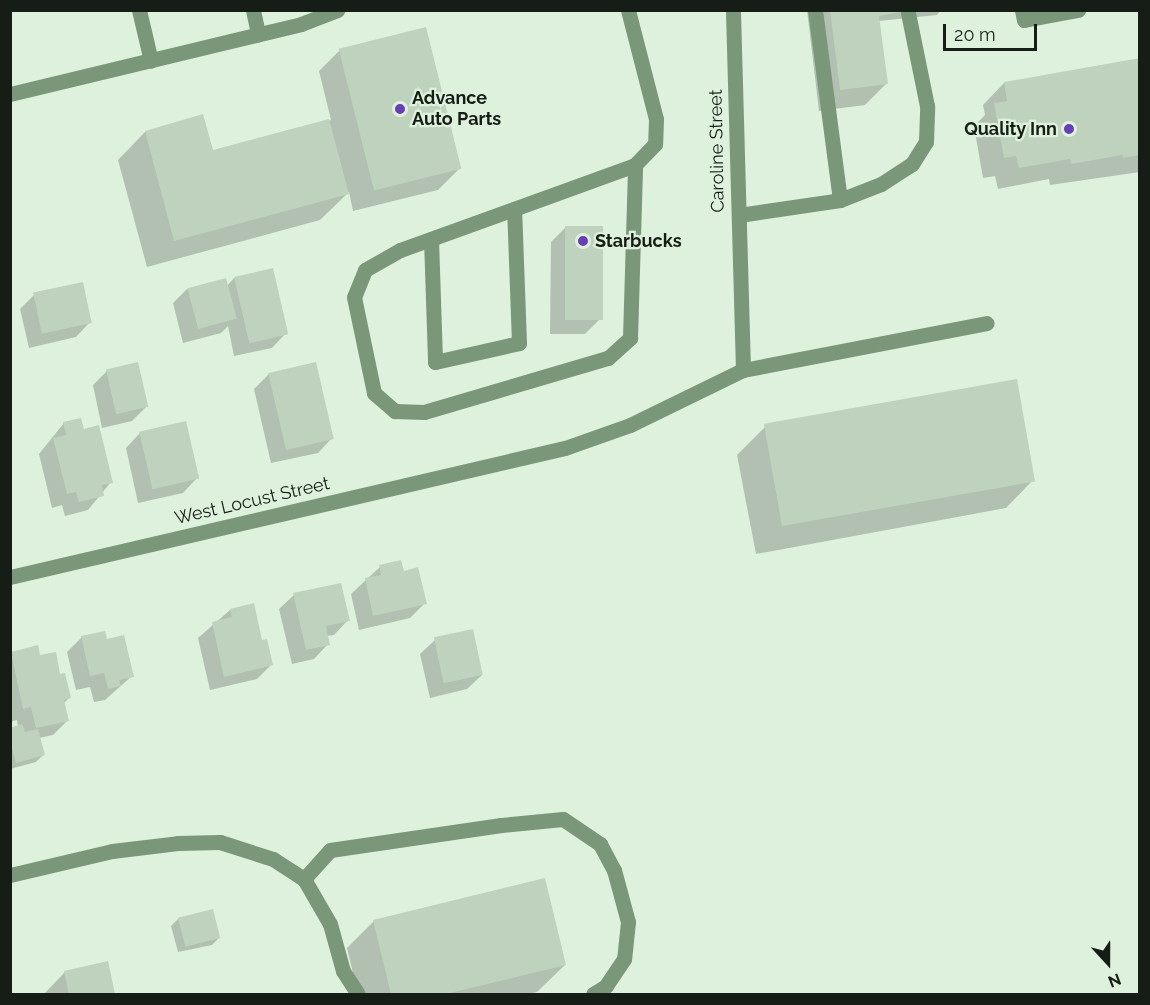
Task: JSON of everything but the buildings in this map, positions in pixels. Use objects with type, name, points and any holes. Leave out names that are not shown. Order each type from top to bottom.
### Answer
[{"type":"street","points":[[139,10],[151,61]]},
{"type":"street","points":[[253,10],[258,34]]},
{"type":"street","points":[[10,94],[301,24],[337,10]]},
{"type":"street","points":[[628,10],[656,119],[655,144],[636,165],[400,250],[365,270],[354,297],[374,393],[395,411],[424,412],[608,358],[630,338],[636,165]]},
{"type":"street","name":"Caroline Street","points":[[733,10],[743,370]]},
{"type":"street","points":[[815,10],[840,200]]},
{"type":"street","points":[[1022,10],[1024,21],[1078,10]]},
{"type":"street","points":[[738,215],[840,200],[881,184],[912,164],[926,142],[927,106],[908,13]]},
{"type":"street","points":[[431,239],[435,362],[519,343],[514,209]]},
{"type":"street","name":"West Locust Street","points":[[10,577],[565,448],[630,425],[743,370],[987,323]]},
{"type":"street","points":[[304,879],[330,850],[501,825],[563,819],[600,844],[614,870],[628,922],[624,959],[606,986],[593,994]]},
{"type":"street","points":[[10,875],[112,851],[178,843],[220,842],[273,859],[304,879],[330,924],[343,971],[358,994]]},
{"type":"place","name":"Advance Auto Parts","points":[[400,109]]},
{"type":"place","name":"Quality Inn","points":[[1069,129]]},
{"type":"place","name":"Starbucks","points":[[583,241]]}]
